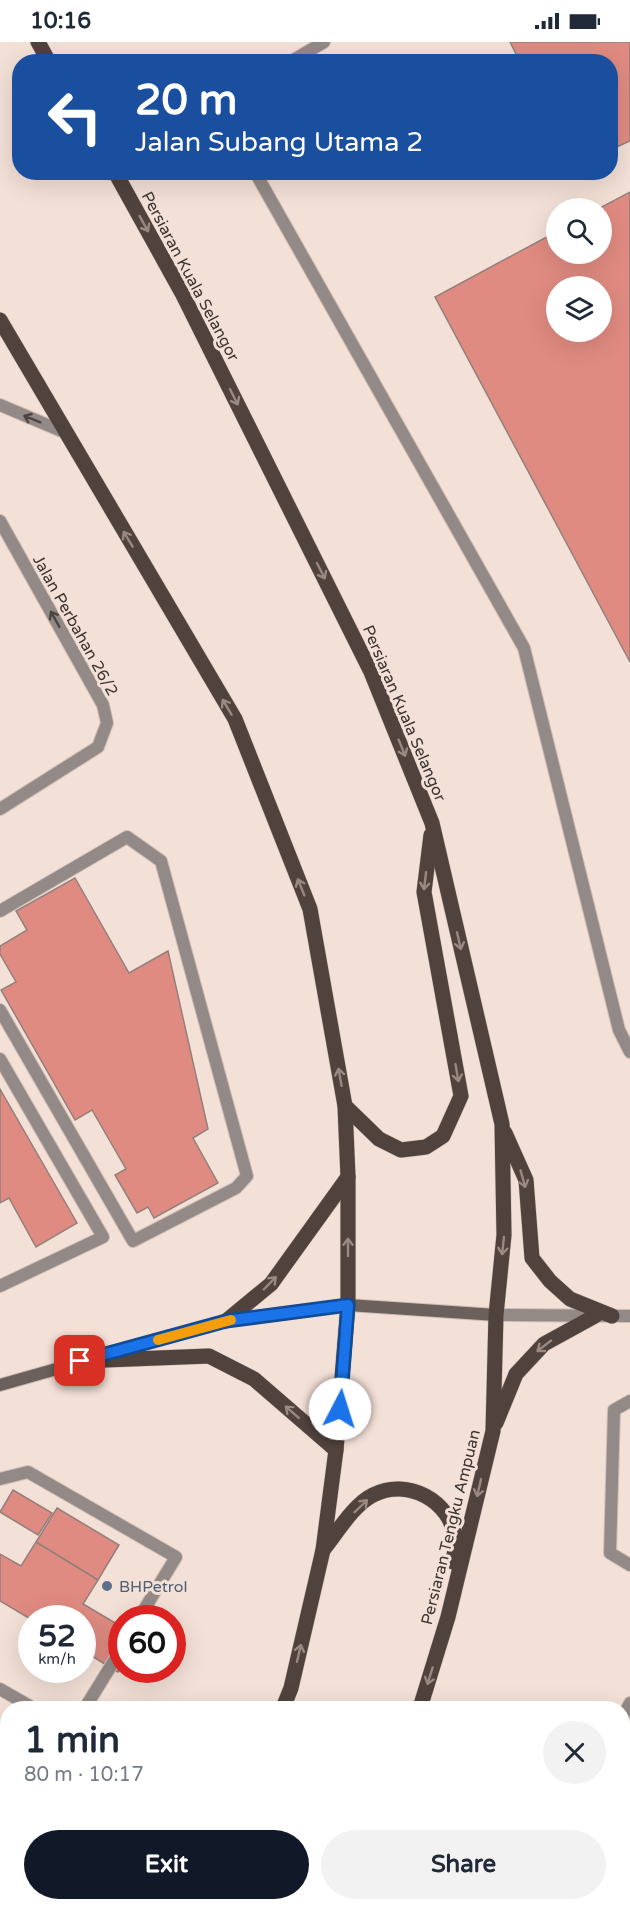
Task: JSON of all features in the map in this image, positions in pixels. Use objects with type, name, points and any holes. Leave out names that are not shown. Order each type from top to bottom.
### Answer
[{"type":"main road","name":"Persiaran Kuala Selangor","points":[[119,180],[182,293],[371,672],[432,823],[502,1124],[504,1235],[496,1315]]},
{"type":"main road","points":[[0,320],[235,719],[310,909],[345,1106],[348,1177],[348,1305],[336,1450],[323,1550],[291,1688],[286,1701]]},
{"type":"main road","points":[[345,1106],[379,1139],[401,1150],[426,1148],[442,1136],[461,1095],[424,892],[432,823]]},
{"type":"main road","points":[[502,1124],[526,1180],[532,1258],[550,1281],[570,1299],[612,1316]]},
{"type":"main road","points":[[226,1321],[271,1284],[348,1177]]},
{"type":"main road","points":[[0,1385],[226,1321],[348,1305],[496,1315]]},
{"type":"main road","name":"Persiaran Tengku Ampuan","points":[[422,1701],[448,1617],[493,1431],[496,1315]]},
{"type":"main road","points":[[493,1431],[516,1374],[544,1344],[595,1316]]},
{"type":"main road","points":[[80,1361],[209,1356],[254,1378],[336,1450]]},
{"type":"main road","points":[[323,1550],[374,1494],[402,1489],[421,1492],[442,1509],[456,1538],[448,1617]]},
{"type":"street","points":[[304,54],[324,42]]},
{"type":"street","points":[[260,180],[524,648],[630,1052]]},
{"type":"street","points":[[0,405],[64,432]]},
{"type":"street","name":"Jalan Perbahan 26/2","points":[[0,521],[103,705],[107,723],[99,747],[0,808]]},
{"type":"street","points":[[0,911],[127,837],[160,861],[247,1176],[236,1188],[133,1241],[0,1010]]},
{"type":"street","points":[[0,1059],[103,1237],[0,1286]]},
{"type":"street","points":[[496,1315],[630,1316]]},
{"type":"street","points":[[630,1401],[614,1410],[610,1553],[630,1565]]},
{"type":"street","points":[[0,1479],[28,1472],[176,1557],[148,1605]]},
{"type":"street","points":[[89,1701],[108,1671]]},
{"type":"street","points":[[0,1689],[21,1701]]},
{"type":"building","points":[[510,42],[630,42],[630,141],[618,146],[618,54],[516,54]]},
{"type":"building","points":[[630,192],[630,662],[435,297],[546,237],[546,264],[612,264],[612,202]]},
{"type":"building","points":[[75,878],[129,973],[168,951],[208,1129],[193,1138],[218,1183],[154,1218],[148,1207],[137,1213],[115,1175],[126,1169],[92,1110],[75,1120],[1,990],[16,982],[0,954],[0,946],[27,930],[16,911]]},
{"type":"building","points":[[0,1089],[77,1223],[36,1247],[9,1198],[0,1203]]},
{"type":"building","points":[[13,1490],[52,1513],[38,1535],[0,1512]]},
{"type":"building","points":[[57,1508],[119,1545],[98,1580],[36,1542]]},
{"type":"building","points":[[36,1542],[98,1580],[83,1604],[85,1605],[18,1605],[18,1612],[0,1601],[0,1554],[21,1566]]},
{"type":"building","points":[[96,1612],[108,1619],[108,1666],[96,1659]]},
{"type":"slow traffic","points":[[158,1340],[231,1320]]},
{"type":"place","name":"BHPetrol","points":[[107,1586]]},
{"type":"route","points":[[80,1361],[226,1321],[348,1305],[340,1409]]}]
